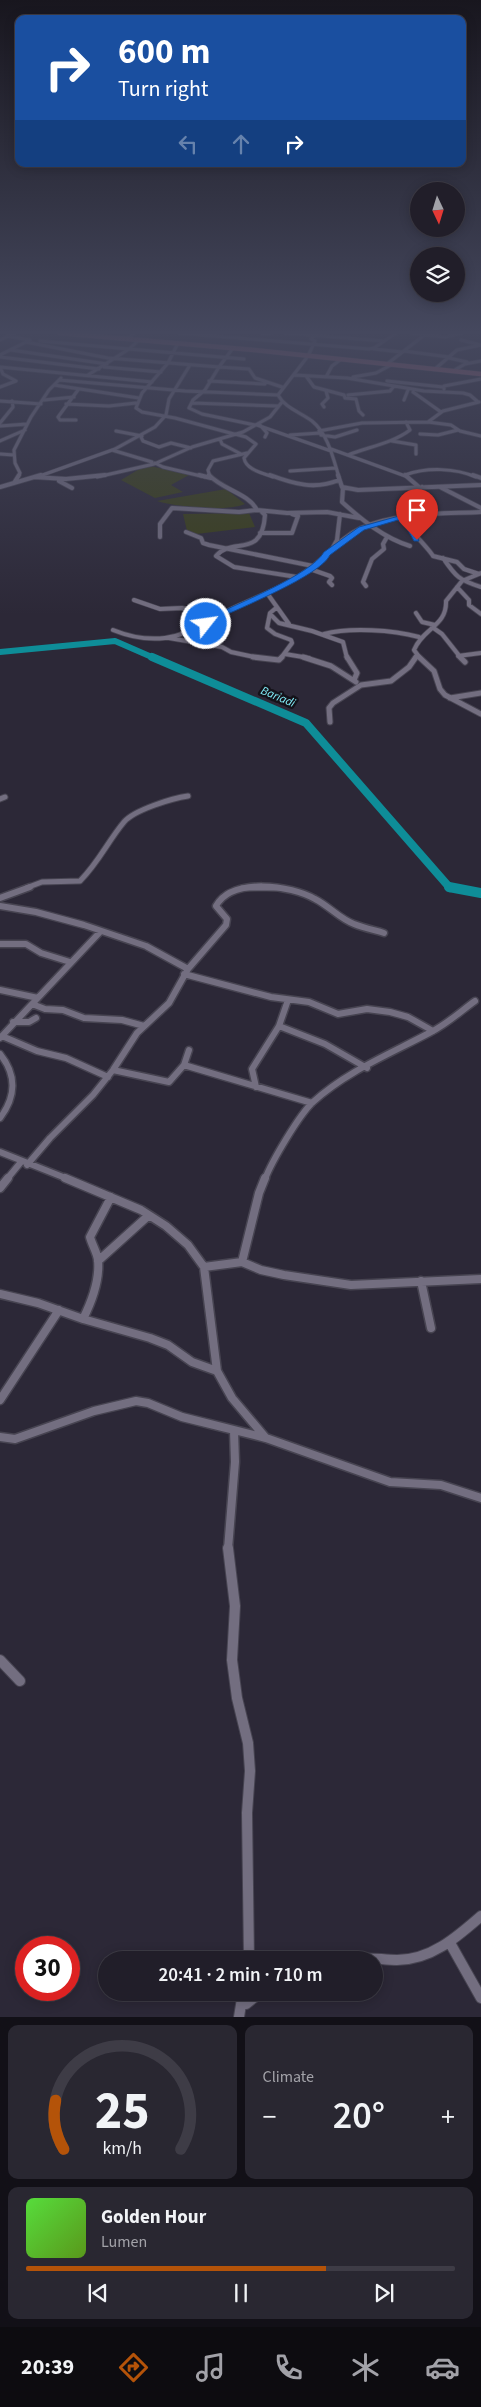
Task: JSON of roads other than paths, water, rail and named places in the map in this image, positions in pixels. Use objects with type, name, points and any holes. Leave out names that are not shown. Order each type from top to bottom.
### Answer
[{"type":"street","points":[[20,473],[15,463],[14,450],[26,427]]},
{"type":"street","points":[[0,487],[111,450],[142,436],[153,427]]},
{"type":"street","points":[[208,427],[246,437],[256,444],[247,453],[211,463],[208,473],[211,478]]},
{"type":"street","points":[[20,473],[58,480],[102,476],[172,458],[191,448],[252,427]]},
{"type":"street","points":[[260,427],[267,433],[265,437]]},
{"type":"street","points":[[264,427],[405,475],[420,487]]},
{"type":"street","points":[[316,427],[331,450],[343,488],[342,502],[359,518],[387,537],[410,546]]},
{"type":"street","points":[[289,435],[320,433],[345,427]]},
{"type":"street","points":[[347,455],[399,438],[410,430],[409,427]]},
{"type":"street","points":[[416,454],[421,430],[419,427]]},
{"type":"street","points":[[454,427],[481,436]]},
{"type":"street","points":[[0,441],[4,437],[25,430]]},
{"type":"street","points":[[320,433],[334,437],[357,430]]},
{"type":"street","points":[[420,434],[438,435],[458,430]]},
{"type":"street","points":[[116,431],[142,436]]},
{"type":"street","points":[[142,436],[143,441],[159,447],[171,443],[191,448]]},
{"type":"street","points":[[220,439],[222,444],[241,454]]},
{"type":"street","points":[[389,441],[417,446]]},
{"type":"street","points":[[111,450],[156,463],[160,466],[211,478],[232,490],[242,499],[252,501],[259,511],[265,515],[264,526],[260,533],[253,543],[220,551],[215,555],[223,562],[247,570],[277,572],[297,577]]},
{"type":"street","points":[[247,453],[244,462],[249,466],[302,486],[330,485],[339,480]]},
{"type":"street","points":[[0,454],[14,454]]},
{"type":"street","points":[[449,471],[459,465]]},
{"type":"street","points":[[290,471],[336,468]]},
{"type":"street","points":[[405,475],[413,472],[449,471],[466,473],[481,478]]},
{"type":"street","points":[[14,483],[20,473]]},
{"type":"street","points":[[58,480],[72,488]]},
{"type":"street","points":[[439,486],[481,510]]},
{"type":"street","points":[[343,488],[358,490],[481,486]]},
{"type":"street","points":[[401,517],[412,508],[412,497],[420,487]]},
{"type":"street","points":[[160,537],[160,524],[172,508],[291,514],[321,512],[359,518]]},
{"type":"street","points":[[331,550],[354,533],[371,525],[401,517],[481,510]]},
{"type":"street","points":[[260,533],[292,532],[298,516],[291,514]]},
{"type":"street","points":[[113,630],[140,640],[168,637],[204,625],[218,616],[267,593],[297,577],[323,559],[337,540],[340,514]]},
{"type":"street","points":[[401,517],[409,526],[415,538],[431,550],[433,556],[461,564],[464,569],[480,573]]},
{"type":"street","points":[[186,532],[201,538],[204,544],[312,567],[330,576],[332,578],[329,582],[332,585]]},
{"type":"street","points":[[366,586],[363,582],[369,563],[384,549],[383,544],[387,537]]},
{"type":"street","points":[[443,558],[453,574],[462,581],[481,587]]},
{"type":"street","points":[[480,573],[462,581],[446,601],[445,614],[419,636],[414,650],[417,656],[434,671],[440,689],[450,698],[481,714]]},
{"type":"street","points":[[457,587],[469,600],[469,605],[481,614]]},
{"type":"street","points":[[267,593],[288,624]]},
{"type":"street","points":[[134,600],[160,609],[182,608],[218,616]]},
{"type":"street","points":[[168,637],[190,643],[222,647],[231,652],[280,660],[292,641],[268,629],[270,614],[276,608]]},
{"type":"street","points":[[416,613],[422,622],[433,626],[443,634],[464,662]]},
{"type":"street","points":[[270,614],[278,623],[288,624],[345,644],[348,660],[357,673],[354,680]]},
{"type":"street","points":[[323,635],[337,630],[419,636]]},
{"type":"street","points":[[458,656],[481,653]]},
{"type":"street","points":[[285,654],[315,657],[338,668],[361,685]]},
{"type":"street","points":[[330,722],[330,705],[361,685],[391,681],[410,667],[417,656]]},
{"type":"street","points":[[450,698],[481,693]]},
{"type":"street","points":[[0,898],[42,882],[80,881],[95,866],[125,820],[168,799],[188,796]]},
{"type":"street","points":[[0,1188],[108,1077],[144,1026],[169,1003],[186,971],[228,922],[216,906],[216,902],[233,891],[245,888],[283,888],[307,894],[353,924],[384,933]]},
{"type":"street","points":[[0,906],[36,912],[146,946],[186,971],[288,1000],[309,1002],[338,1014],[376,1008],[408,1017],[433,1031]]},
{"type":"street","points":[[100,932],[1,1037],[37,1051],[54,1053],[78,1062],[108,1077]]},
{"type":"street","points":[[0,944],[26,944],[41,953],[70,962]]},
{"type":"street","points":[[0,990],[38,998]]},
{"type":"street","points":[[256,1087],[252,1068],[279,1026],[288,1000]]},
{"type":"street","points":[[242,1262],[259,1193],[272,1162],[312,1103],[334,1086],[398,1048],[433,1031],[475,1001]]},
{"type":"street","points":[[32,1004],[45,1009],[62,1010],[84,1018],[122,1020],[144,1026]]},
{"type":"street","points":[[14,1022],[29,1022],[36,1018]]},
{"type":"street","points":[[279,1026],[300,1032],[351,1056],[367,1068]]},
{"type":"street","points":[[113,1070],[168,1082],[184,1065],[189,1050]]},
{"type":"street","points":[[0,1054],[11,1070],[14,1085],[6,1111],[0,1118]]},
{"type":"street","points":[[184,1065],[312,1103]]},
{"type":"street","points":[[0,1152],[111,1197],[148,1216],[183,1239],[199,1256],[204,1267],[217,1371],[222,1385],[234,1403],[266,1438]]},
{"type":"street","points":[[83,1319],[93,1294],[98,1261],[90,1237],[111,1197]]},
{"type":"street","points":[[98,1261],[126,1238],[148,1216]]},
{"type":"street","points":[[204,1267],[242,1262],[261,1270],[284,1275],[351,1285],[481,1279]]},
{"type":"street","points":[[421,1281],[431,1328]]},
{"type":"street","points":[[0,1294],[38,1303],[83,1319],[150,1338],[168,1345],[192,1362],[217,1371]]},
{"type":"street","points":[[0,1400],[59,1310]]},
{"type":"street","points":[[0,1437],[15,1439],[94,1411],[136,1401],[148,1403],[182,1418],[266,1438],[390,1482],[441,1485],[481,1498]]},
{"type":"street","points":[[234,1431],[234,1469],[228,1550],[235,1606],[232,1660],[237,1698],[248,1743],[250,1771],[247,1813],[249,1951]]},
{"type":"street","points":[[0,1660],[20,1681]]},
{"type":"street","points":[[383,1959],[409,1960],[433,1953],[450,1943],[481,1916]]},
{"type":"street","points":[[450,1943],[481,1998]]},
{"type":"street","points":[[239,2017],[244,2001]]},
{"type":"waterway","name":"Bariadi","points":[[0,652],[115,641],[154,658]]},
{"type":"waterway","name":"Bariadi","points":[[152,657],[306,723],[449,887]]},
{"type":"waterway","name":"Bariadi","points":[[449,887],[481,893]]}]
